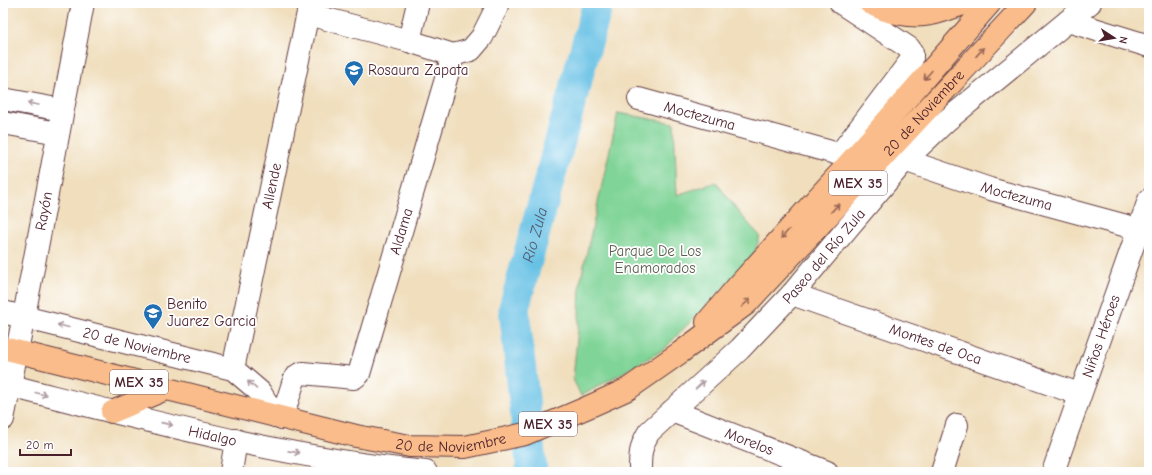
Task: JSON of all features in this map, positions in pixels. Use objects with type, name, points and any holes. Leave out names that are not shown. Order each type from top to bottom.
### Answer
[{"type":"main road","points":[[870,3],[876,7],[906,15],[931,14],[967,3]]},
{"type":"main road","name":"20 de Noviembre","points":[[681,352],[846,156],[879,130],[990,3]]},
{"type":"main road","name":"20 de Noviembre","points":[[10,349],[356,436],[410,446],[465,447],[525,434],[628,389],[746,304],[895,157],[1026,3]]},
{"type":"main road","points":[[112,412],[166,389]]},
{"type":"street","name":"Rayón","points":[[3,419],[10,349],[24,316],[83,3]]},
{"type":"street","points":[[409,41],[418,3]]},
{"type":"street","points":[[309,8],[453,55],[472,50],[482,37],[499,3]]},
{"type":"street","points":[[841,3],[909,48],[912,53],[912,60],[846,156]]},
{"type":"street","name":"Paseo del Río Zula","points":[[640,472],[640,452],[643,442],[649,432],[740,349],[792,294],[895,157],[946,121],[1090,3]]},
{"type":"street","name":"Allende","points":[[233,369],[309,8]]},
{"type":"street","points":[[1068,22],[1149,46]]},
{"type":"street","name":"Aldama","points":[[278,417],[294,380],[298,375],[303,373],[354,378],[359,374],[453,55]]},
{"type":"street","points":[[3,99],[62,110]]},
{"type":"street","name":"Moctezuma","points":[[639,99],[846,156]]},
{"type":"street","points":[[3,123],[58,133]]},
{"type":"street","name":"Moctezuma","points":[[895,157],[990,189],[1144,231]]},
{"type":"street","name":"Niños Héroes","points":[[1053,472],[1079,394],[1144,231],[1148,205]]},
{"type":"street","name":"Montes de Oca","points":[[792,294],[1079,394]]},
{"type":"street","name":"20 de Noviembre","points":[[3,312],[233,369],[260,392],[278,417]]},
{"type":"street","name":"Hidalgo","points":[[6,385],[112,412],[236,440],[376,467],[426,472]]},
{"type":"street","name":"Morelos","points":[[672,411],[827,472]]},
{"type":"street","points":[[942,472],[957,425]]},
{"type":"street","points":[[231,472],[236,440]]},
{"type":"green space","name":"Parque De Los Enamorados","points":[[618,113],[674,123],[677,195],[716,182],[739,213],[760,236],[753,257],[663,350],[581,396],[573,379],[579,319],[580,283]]},
{"type":"waterway","name":"Río Zula","points":[[532,472],[514,308],[598,3]]},
{"type":"place","name":"Rosaura Zapata","points":[[354,87]]},
{"type":"place","name":"Benito Juarez Garcia","points":[[153,330]]}]
